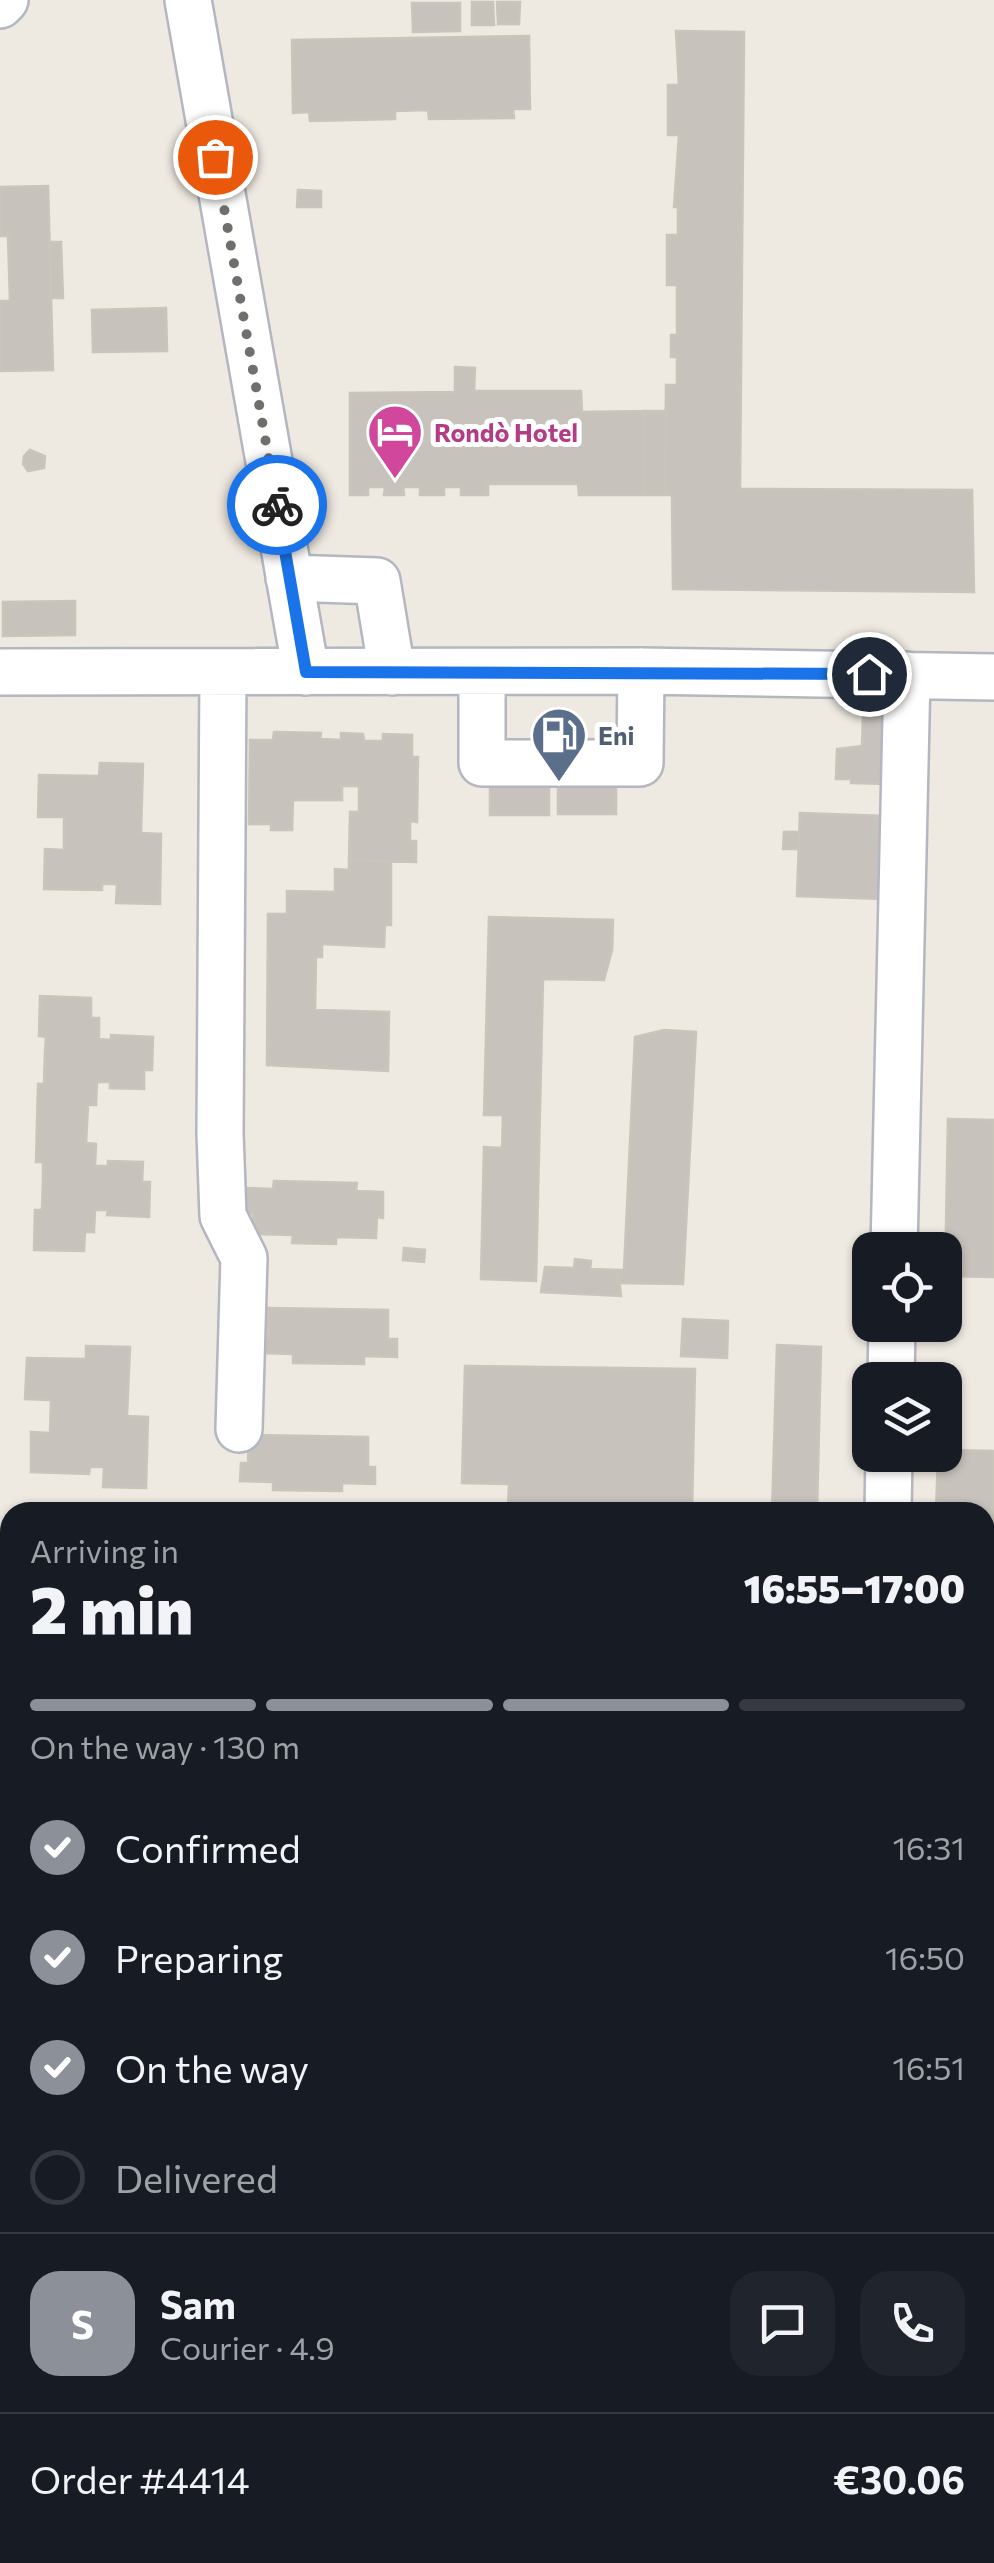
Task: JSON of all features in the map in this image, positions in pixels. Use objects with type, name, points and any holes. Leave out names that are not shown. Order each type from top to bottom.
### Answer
[{"type":"street","points":[[188,0],[306,672]]},
{"type":"street","points":[[290,578],[378,581],[392,672]]},
{"type":"street","points":[[0,672],[642,672],[994,677]]},
{"type":"street","points":[[223,672],[220,1133],[223,1216],[244,1258],[238,1429]]},
{"type":"street","points":[[482,672],[482,762],[640,764],[642,672]]},
{"type":"street","points":[[894,1232],[907,675]]},
{"type":"street","points":[[888,1502],[889,1472]]},
{"type":"building","points":[[472,2],[493,2],[494,25],[472,25]]},
{"type":"building","points":[[497,2],[520,2],[519,24],[498,24]]},
{"type":"building","points":[[412,3],[460,3],[460,31],[413,32]]},
{"type":"building","points":[[676,31],[744,32],[740,489],[972,490],[974,592],[673,589],[672,495],[665,495],[666,385],[677,385],[677,357],[671,357],[671,335],[677,335],[677,285],[667,285],[667,235],[678,235],[678,207],[674,207],[679,135],[668,135],[668,85],[679,85]]},
{"type":"building","points":[[529,36],[530,109],[513,109],[514,118],[429,119],[428,110],[395,111],[395,119],[310,121],[309,112],[293,113],[292,40]]},
{"type":"building","points":[[48,186],[53,370],[0,371],[0,301],[10,301],[8,236],[0,236],[0,187]]},
{"type":"building","points":[[298,190],[321,191],[321,207],[297,207]]},
{"type":"building","points":[[50,242],[61,242],[63,298],[51,298]]},
{"type":"building","points":[[166,308],[167,351],[93,352],[92,310]]},
{"type":"building","points":[[455,367],[475,368],[474,391],[581,391],[582,412],[644,411],[644,495],[579,495],[578,484],[488,484],[488,495],[461,495],[461,487],[444,487],[444,495],[420,495],[420,487],[403,487],[404,495],[384,495],[385,487],[368,487],[368,495],[350,495],[350,393],[455,392]]},
{"type":"building","points":[[644,411],[666,411],[665,495],[644,495]]},
{"type":"building","points":[[30,450],[45,456],[44,468],[28,471],[23,464]]},
{"type":"building","points":[[75,601],[75,635],[3,636],[3,602]]},
{"type":"building","points":[[863,716],[895,716],[887,784],[836,779],[837,749],[862,746]]},
{"type":"building","points":[[274,732],[321,733],[320,739],[341,740],[341,733],[363,734],[364,741],[383,741],[383,734],[412,735],[412,757],[418,757],[417,822],[410,821],[410,841],[416,841],[416,862],[349,860],[350,812],[359,812],[359,786],[342,786],[342,800],[293,800],[292,830],[271,830],[271,824],[249,824],[250,740],[273,740]]},
{"type":"building","points":[[100,763],[143,764],[141,833],[161,834],[160,904],[116,903],[117,884],[102,884],[102,890],[44,889],[45,849],[64,850],[64,817],[38,817],[39,775],[99,776]]},
{"type":"building","points":[[490,784],[549,784],[549,815],[490,815]]},
{"type":"building","points":[[558,784],[616,784],[616,814],[558,814]]},
{"type":"building","points":[[800,813],[885,816],[882,899],[797,896]]},
{"type":"building","points":[[784,832],[799,832],[799,849],[783,849]]},
{"type":"building","points":[[349,860],[391,862],[391,925],[385,925],[384,947],[322,944],[322,957],[316,957],[315,1010],[389,1012],[388,1071],[267,1065],[268,914],[287,914],[287,891],[335,892],[335,869],[349,870]]},
{"type":"building","points":[[489,917],[613,920],[612,950],[604,980],[543,979],[536,1281],[481,1279],[484,1147],[502,1148],[503,1115],[484,1115]]},
{"type":"building","points":[[40,996],[91,998],[91,1018],[99,1018],[99,1039],[111,1040],[111,1035],[153,1037],[152,1070],[144,1070],[144,1089],[110,1088],[110,1082],[97,1082],[96,1105],[88,1105],[86,1143],[96,1144],[95,1166],[108,1166],[108,1161],[143,1162],[142,1182],[150,1182],[149,1217],[107,1215],[108,1210],[95,1210],[94,1232],[85,1232],[84,1251],[34,1250],[35,1210],[42,1210],[43,1178],[43,1162],[36,1162],[38,1084],[44,1084],[46,1037],[39,1036]]},
{"type":"building","points":[[664,1030],[696,1032],[683,1284],[617,1283],[618,1270],[624,1270],[635,1037]]},
{"type":"building","points":[[948,1119],[994,1120],[994,1277],[962,1276],[962,1232],[946,1232]]},
{"type":"building","points":[[274,1181],[357,1183],[356,1191],[383,1192],[383,1218],[377,1217],[376,1238],[336,1237],[336,1244],[292,1243],[293,1235],[253,1234],[253,1214],[246,1214],[246,1188],[273,1189]]},
{"type":"building","points":[[404,1248],[425,1250],[424,1262],[403,1260]]},
{"type":"building","points":[[575,1259],[591,1261],[590,1269],[618,1270],[621,1296],[541,1292],[545,1267],[574,1268]]},
{"type":"building","points":[[268,1308],[388,1310],[388,1339],[397,1339],[397,1357],[364,1356],[364,1364],[293,1363],[293,1354],[261,1353],[261,1336],[268,1336]]},
{"type":"building","points":[[683,1319],[728,1321],[727,1358],[681,1356]]},
{"type":"building","points":[[777,1345],[821,1347],[817,1502],[772,1502]]},
{"type":"building","points":[[86,1346],[130,1347],[127,1416],[148,1417],[146,1488],[103,1487],[104,1467],[90,1467],[89,1474],[31,1472],[31,1432],[50,1433],[51,1400],[25,1399],[27,1358],[86,1359]]},
{"type":"building","points":[[465,1366],[695,1369],[692,1502],[508,1502],[509,1484],[462,1483]]},
{"type":"building","points":[[249,1435],[368,1437],[368,1467],[375,1467],[375,1484],[342,1483],[342,1491],[273,1490],[273,1482],[240,1481],[241,1463],[248,1463]]},
{"type":"building","points":[[962,1450],[994,1451],[994,1502],[936,1502],[937,1472],[962,1472]]},
{"type":"way so far","points":[[215,157],[277,505]]},
{"type":"place","name":"Rondò Hotel","points":[[395,481]]},
{"type":"place","name":"Eni","points":[[559,784]]},
{"type":"route","points":[[277,505],[306,672],[869,674]]}]
